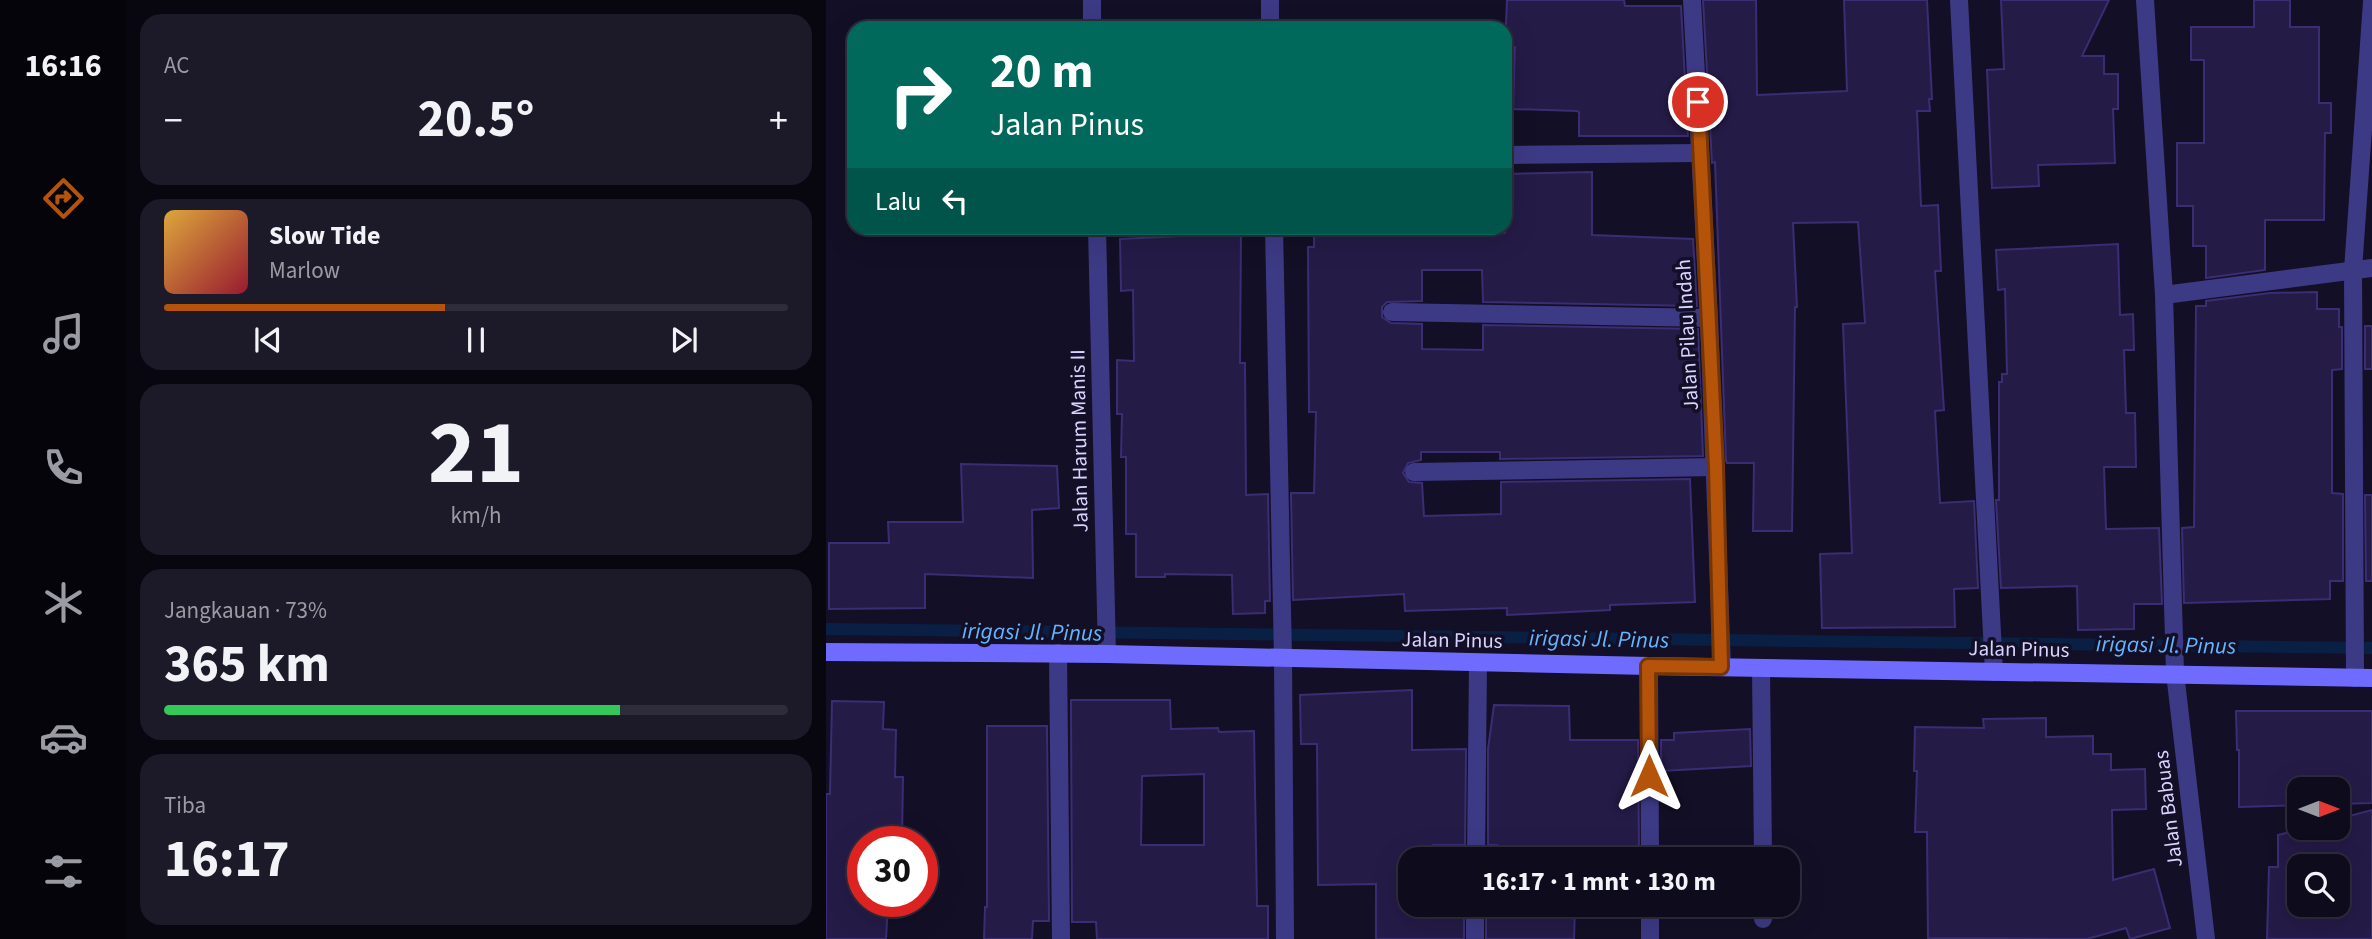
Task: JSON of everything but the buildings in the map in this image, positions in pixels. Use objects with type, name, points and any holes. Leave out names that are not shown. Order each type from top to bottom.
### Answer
[{"type":"street","points":[[1092,0],[1092,21]]},
{"type":"street","points":[[1270,0],[1270,21]]},
{"type":"street","name":"Jalan Pilau Indah","points":[[1692,0],[1716,467],[1721,667]]},
{"type":"street","points":[[1959,0],[1994,672]]},
{"type":"street","name":"Jalan Babuas","points":[[2145,0],[2164,295],[2175,673],[2205,939]]},
{"type":"street","points":[[2364,678],[2353,270],[2372,2]]},
{"type":"street","points":[[1512,155],[1700,153]]},
{"type":"street","name":"Jalan Harum Manis II","points":[[1097,235],[1107,654]]},
{"type":"street","points":[[1274,235],[1283,658],[1285,939]]},
{"type":"street","points":[[2164,295],[2372,268]]},
{"type":"street","points":[[1392,312],[1709,318]]},
{"type":"street","points":[[1414,472],[1716,467]]},
{"type":"street","name":"Jalan Pinus","points":[[826,652],[1058,653],[2364,678]]},
{"type":"street","points":[[1058,653],[1061,939]]},
{"type":"street","points":[[1476,847],[1478,663]]},
{"type":"street","points":[[1648,666],[1650,847]]},
{"type":"street","points":[[1760,668],[1763,847]]},
{"type":"street","points":[[1475,917],[1475,939]]},
{"type":"street","points":[[1650,917],[1650,939]]},
{"type":"waterway","name":"irigasi Jl. Pinus","points":[[826,629],[2372,648]]},
{"type":"route","points":[[1649,776],[1648,666],[1721,667],[1716,467],[1698,102]]}]
